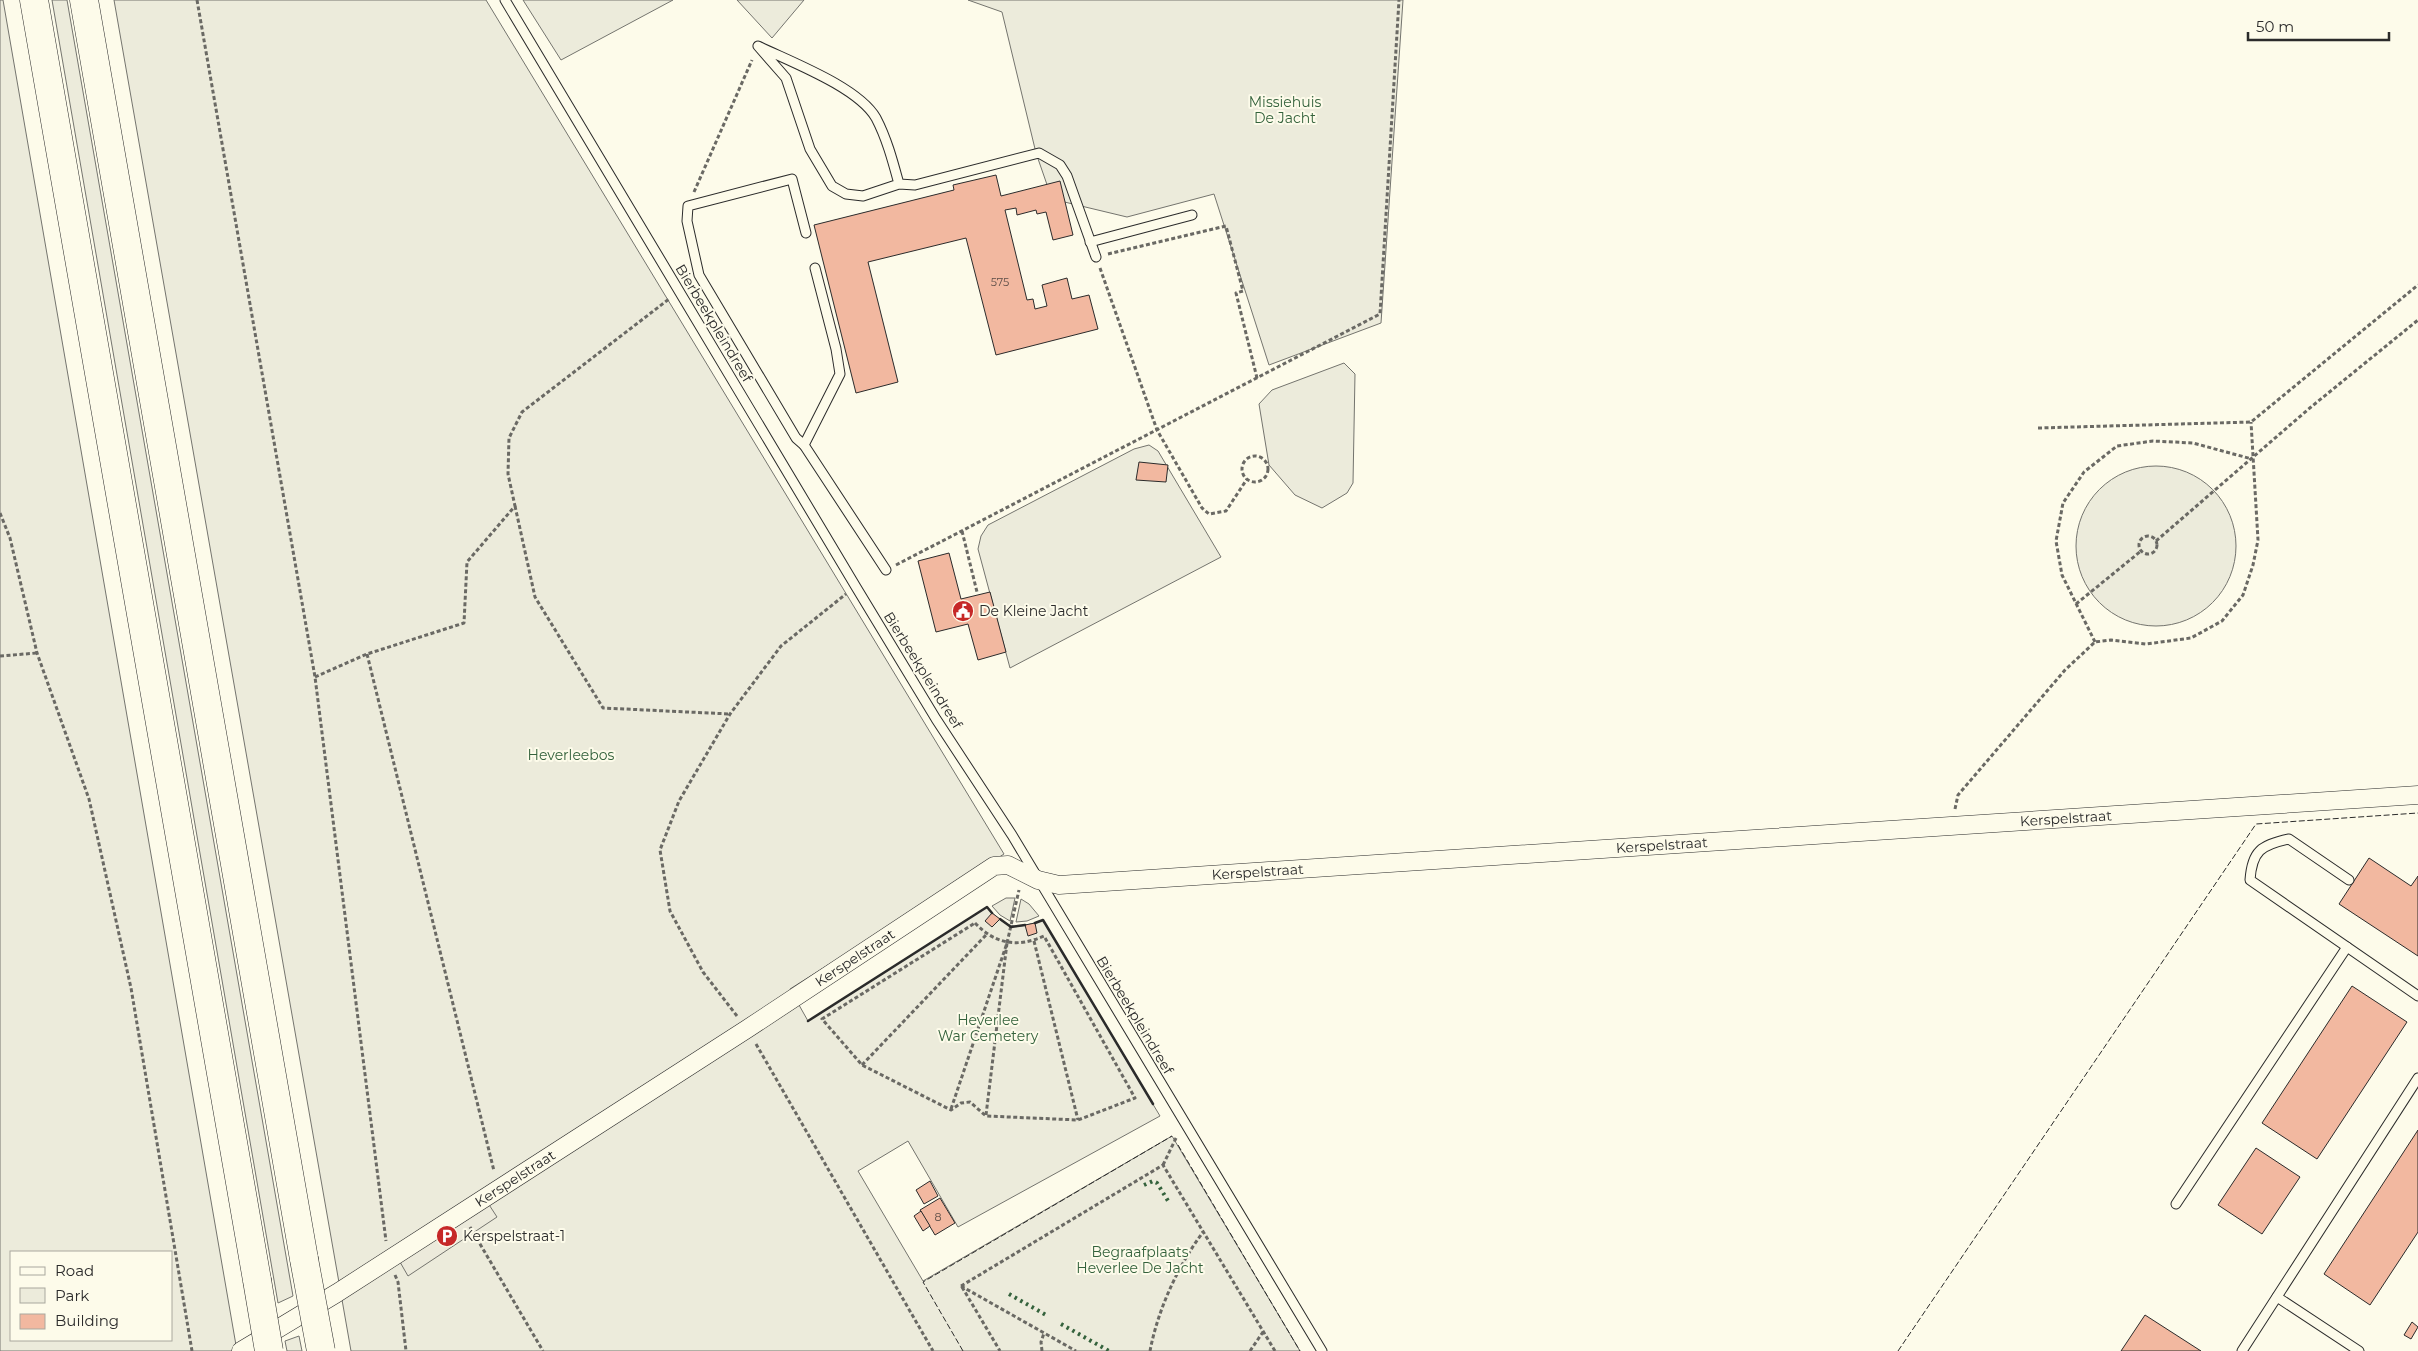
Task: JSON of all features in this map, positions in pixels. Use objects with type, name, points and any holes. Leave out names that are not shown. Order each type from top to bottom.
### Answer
[{"type":"highway","points":[[34,0],[269,1351]]},
{"type":"highway","points":[[84,0],[321,1351]]},
{"type":"street","name":"Kerspelstraat","points":[[241,1351],[388,1260],[747,1029],[994,866],[1008,865],[1031,876],[1059,884],[2418,795]]},
{"type":"lane","name":"Bierbeekpleindreef","points":[[505,0],[856,587],[1322,1351]]},
{"type":"lane","points":[[758,46],[848,91],[864,103],[875,118],[890,151],[899,184]]},
{"type":"lane","points":[[758,46],[786,78],[810,148],[832,186],[846,194],[863,196],[899,184],[915,185],[1039,153],[1060,165],[1067,176],[1096,257]]},
{"type":"lane","points":[[806,233],[792,179],[688,206],[687,221],[699,275],[796,438],[804,445],[886,570]]},
{"type":"lane","points":[[1090,242],[1192,215]]},
{"type":"lane","points":[[804,445],[840,374],[836,349],[815,268]]},
{"type":"lane","points":[[2349,880],[2289,839],[2267,844],[2251,861],[2250,880],[2418,996]]},
{"type":"lane","points":[[2176,1204],[2347,948]]},
{"type":"lane","points":[[2242,1351],[2418,1078]]},
{"type":"lane","points":[[2277,1297],[2359,1351]]},
{"type":"path","points":[[197,0],[315,677],[388,1260],[398,1282],[406,1351]]},
{"type":"path","points":[[886,570],[1380,314],[1399,0]]},
{"type":"path","points":[[688,206],[758,46]]},
{"type":"path","points":[[1247,479],[1226,511],[1209,514],[1202,508],[1157,430],[1096,257],[1226,226],[1243,291],[1236,293],[1257,378]]},
{"type":"path","points":[[2038,428],[2251,422],[2418,285]]},
{"type":"path","points":[[680,291],[522,412],[509,438],[508,474],[535,597],[603,708],[730,714]]},
{"type":"path","points":[[2156,541],[2311,407],[2418,320]]},
{"type":"path","points":[[1950,827],[1958,795],[2065,670],[2095,642],[2110,640],[2146,644],[2190,638],[2222,621],[2243,595],[2258,540],[2251,422]]},
{"type":"path","points":[[2095,642],[2062,575],[2056,541],[2063,503],[2084,472],[2117,446],[2152,441],[2193,443],[2252,459]]},
{"type":"path","points":[[1252,456],[1264,460],[1268,468],[1266,476],[1255,482],[1247,479],[1242,472],[1245,460],[1252,456]]},
{"type":"path","points":[[315,677],[367,654],[464,622],[467,562],[515,506]]},
{"type":"path","points":[[0,513],[10,538],[37,653],[89,799],[131,988],[192,1351]]},
{"type":"path","points":[[962,531],[977,592]]},
{"type":"path","points":[[2152,537],[2156,541],[2158,547],[2154,552],[2146,554],[2141,551],[2139,545],[2143,538],[2152,537]]},
{"type":"path","points":[[2076,604],[2141,551]]},
{"type":"path","points":[[856,587],[781,646],[730,714],[679,801],[660,850],[670,911],[704,972],[747,1029],[934,1351]]},
{"type":"path","points":[[0,656],[37,653]]},
{"type":"path","points":[[367,654],[498,1188]]},
{"type":"path","points":[[951,1110],[1031,876]]},
{"type":"path","points":[[975,923],[986,935],[1007,943],[1034,941],[1044,936],[1135,1098],[1078,1120],[986,1116],[970,1102],[961,1103],[951,1110],[862,1065],[822,1020],[975,923]]},
{"type":"path","points":[[862,1065],[986,935]]},
{"type":"path","points":[[1034,941],[1078,1120]]},
{"type":"path","points":[[986,1116],[1007,943]]},
{"type":"path","points":[[961,1286],[1163,1165],[1183,1123]]},
{"type":"path","points":[[1163,1165],[1275,1351]]},
{"type":"path","points":[[462,1212],[544,1351]]},
{"type":"path","points":[[1150,1351],[1172,1286],[1186,1255],[1203,1232]]},
{"type":"path","points":[[961,1286],[1076,1351]]},
{"type":"path","points":[[961,1286],[1000,1351]]},
{"type":"path","points":[[1250,1351],[1263,1332]]},
{"type":"path","points":[[1042,1351],[1041,1342],[1044,1333]]},
{"type":"green space","points":[[0,0],[3,0],[237,1351],[0,1351]]},
{"type":"green space","points":[[52,0],[67,0],[293,1296],[278,1303]]},
{"type":"green space","name":"Heverleebos","points":[[114,0],[486,0],[1004,854],[790,989],[808,1021],[987,907],[1000,920],[1012,926],[1043,920],[1160,1116],[958,1227],[908,1141],[858,1171],[923,1281],[1172,1136],[1300,1351],[351,1351]]},
{"type":"green space","points":[[523,0],[673,0],[561,60]]},
{"type":"green space","points":[[737,0],[804,0],[772,38]]},
{"type":"green space","name":"Missiehuis De Jacht","points":[[968,0],[1403,0],[1381,323],[1269,365],[1214,194],[1127,217],[1052,199],[1036,153],[1002,12]]},
{"type":"green space","points":[[1344,363],[1355,374],[1353,483],[1347,493],[1322,508],[1295,495],[1269,465],[1259,404],[1272,390]]},
{"type":"green space","points":[[1149,445],[1158,451],[1221,557],[1010,668],[978,549],[981,536],[988,525],[1134,449]]},
{"type":"green space","points":[[2156,466],[2186,472],[2206,484],[2218,496],[2230,516],[2236,546],[2230,576],[2218,596],[2206,608],[2186,620],[2156,626],[2126,620],[2106,608],[2094,596],[2082,576],[2076,546],[2082,516],[2094,496],[2106,484],[2126,472]]},
{"type":"green space","points":[[1006,898],[1015,898],[1010,921],[1000,915],[992,906]]},
{"type":"green space","points":[[1021,899],[1029,904],[1039,916],[1027,921],[1016,922]]},
{"type":"green space","points":[[299,1336],[302,1351],[287,1351],[285,1341]]},
{"type":"shaded area","name":"Kerspelstraat-1","points":[[484,1197],[497,1217],[408,1276],[396,1255]]},
{"type":"building","points":[[996,175],[1001,196],[1060,181],[1073,235],[1053,240],[1046,212],[1037,214],[1036,210],[1017,215],[1016,208],[1005,210],[1027,300],[1033,299],[1035,309],[1047,306],[1042,285],[1067,278],[1072,299],[1089,295],[1098,329],[996,355],[966,238],[868,262],[898,382],[856,393],[814,225],[954,190],[953,185]]},
{"type":"building","points":[[1139,462],[1168,465],[1166,482],[1136,480]]},
{"type":"building","name":"De Kleine Jacht","points":[[949,553],[961,599],[990,592],[1006,652],[978,660],[968,624],[936,632],[918,561]]},
{"type":"building","points":[[2369,858],[2411,886],[2418,876],[2418,956],[2339,904]]},
{"type":"building","points":[[992,913],[1000,919],[992,927],[985,921]]},
{"type":"building","points":[[1035,923],[1037,933],[1028,936],[1025,925]]},
{"type":"building","points":[[2352,986],[2407,1022],[2317,1159],[2262,1123]]},
{"type":"building","points":[[2418,1130],[2418,1232],[2370,1305],[2324,1274]]},
{"type":"building","points":[[2256,1148],[2300,1177],[2262,1234],[2218,1205]]},
{"type":"building","points":[[930,1181],[938,1196],[924,1204],[916,1190]]},
{"type":"building","points":[[940,1198],[955,1223],[935,1235],[920,1210]]},
{"type":"building","points":[[921,1211],[930,1226],[923,1231],[914,1216]]},
{"type":"building","points":[[2145,1315],[2201,1351],[2121,1351]]},
{"type":"building","points":[[2412,1322],[2418,1327],[2411,1339],[2404,1335]]},
{"type":"hedge","points":[[1144,1185],[1153,1181],[1157,1183],[1170,1204]]},
{"type":"hedge","points":[[1009,1294],[1046,1315]]},
{"type":"hedge","points":[[1061,1324],[1109,1351]]},
{"type":"fence","points":[[1898,1351],[2256,824],[2418,813]]},
{"type":"fence","points":[[963,1351],[923,1282],[1172,1136]]},
{"type":"fence","points":[[1178,1145],[1300,1351]]},
{"type":"wall","points":[[808,1021],[987,907],[992,913]]},
{"type":"wall","points":[[1000,919],[1011,927],[1025,925]]},
{"type":"wall","points":[[1035,923],[1043,920],[1153,1104]]},
{"type":"place","name":"De Kleine Jacht","points":[[963,611]]},
{"type":"place","name":"Kerspelstraat-1","points":[[447,1236]]},
{"type":"park label","name":"Heverlee War Cemetery","points":[[988,1028]]},
{"type":"park label","name":"Begraafplaats Heverlee De Jacht","points":[[1140,1260]]}]
